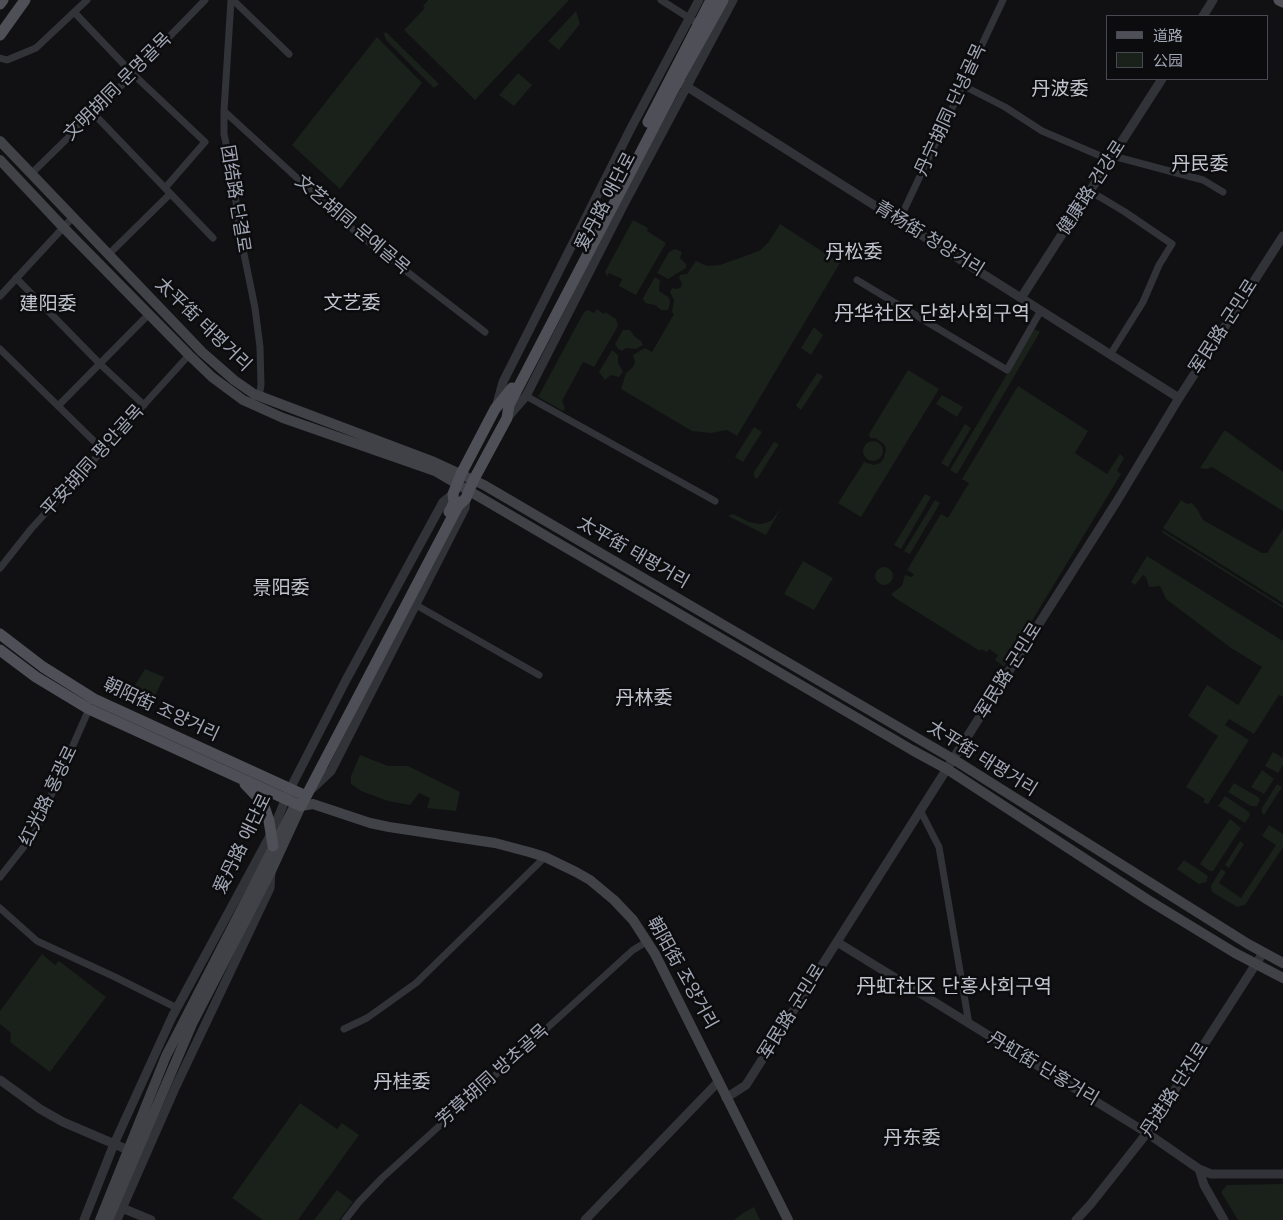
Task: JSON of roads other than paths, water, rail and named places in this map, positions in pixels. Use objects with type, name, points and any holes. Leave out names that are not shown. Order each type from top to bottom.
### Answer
[{"type":"main road","points":[[0,4],[3,0]]},
{"type":"main road","points":[[0,35],[25,0]]},
{"type":"main road","name":"爱丹路 애단로","points":[[108,1220],[192,1024],[271,871],[299,799],[454,503],[457,484],[474,449],[495,409],[512,388],[694,21],[711,0]]},
{"type":"main road","name":"爱丹路 애단로","points":[[100,1220],[136,1154],[166,1056],[273,846],[458,506],[469,490],[506,418],[509,405],[682,84],[722,0]]},
{"type":"main road","name":"太平街 태평거리","points":[[0,141],[214,363],[234,380],[259,397],[434,462],[457,484]]},
{"type":"main road","name":"太平街 태평거리","points":[[0,160],[189,355],[220,383],[254,406],[435,472],[469,490],[947,769],[1148,900],[1256,965],[1283,978]]},
{"type":"main road","points":[[474,449],[486,455]]},
{"type":"main road","name":"太平街 태평거리","points":[[469,490],[494,491],[953,759],[1263,953],[1283,963]]},
{"type":"main road","name":"朝阳街 조양거리","points":[[0,634],[43,667],[94,699],[299,799]]},
{"type":"main road","name":"朝阳街 조양거리","points":[[0,650],[52,687],[89,709],[238,778],[380,825],[495,843],[545,857],[576,872],[605,892],[633,920],[648,941],[788,1220]]},
{"type":"main road","points":[[238,778],[263,804],[269,821],[273,846]]},
{"type":"street","points":[[0,58],[7,60],[36,48],[87,0]]},
{"type":"street","name":"文明胡同 문명골목","points":[[31,174],[205,0]]},
{"type":"street","points":[[232,0],[289,54]]},
{"type":"street","name":"团结路 단결로","points":[[232,0],[224,134],[260,347],[261,385],[259,397]]},
{"type":"street","points":[[661,0],[694,21]]},
{"type":"street","name":"爱丹路 애단로","points":[[694,21],[699,0]]},
{"type":"street","name":"爱丹路 애단로","points":[[506,418],[526,396],[682,84],[733,0]]},
{"type":"street","name":"丹宁胡同 단녕골목","points":[[898,220],[1003,0]]},
{"type":"street","points":[[1204,15],[1213,0]]},
{"type":"street","points":[[74,12],[133,74],[205,142],[167,191],[109,254]]},
{"type":"street","name":"健康路 건강로","points":[[1021,298],[1161,80]]},
{"type":"street","name":"青杨街 청양거리","points":[[682,84],[1021,298],[1040,312],[1179,398]]},
{"type":"street","points":[[962,86],[1004,107],[1042,131],[1111,158],[1202,180],[1223,192]]},
{"type":"street","name":"文艺胡同 문예골목","points":[[224,111],[350,227],[485,332]]},
{"type":"street","points":[[93,113],[213,238]]},
{"type":"street","points":[[1089,192],[1125,212],[1172,244],[1159,265],[1146,297],[1110,355]]},
{"type":"street","points":[[0,296],[73,217]]},
{"type":"street","name":"军民路 군민로","points":[[726,1098],[746,1084],[1117,501],[1179,398],[1283,236]]},
{"type":"street","points":[[16,278],[100,364],[144,405]]},
{"type":"street","points":[[857,280],[1007,370],[1040,312]]},
{"type":"street","points":[[58,406],[149,314]]},
{"type":"street","points":[[0,349],[103,450]]},
{"type":"street","name":"平安胡同 평안골목","points":[[0,568],[31,529],[189,355]]},
{"type":"street","points":[[526,396],[715,501]]},
{"type":"street","name":"爱丹路 애단로","points":[[84,1220],[114,1144],[177,1008],[271,834],[299,799],[331,770],[464,508],[469,490]]},
{"type":"street","points":[[416,605],[540,674]]},
{"type":"street","name":"红光路 홍광로","points":[[0,877],[34,834],[89,709]]},
{"type":"street","points":[[920,810],[939,847],[968,1024]]},
{"type":"street","points":[[344,1029],[367,1018],[416,983],[545,857]]},
{"type":"street","points":[[0,908],[37,941],[116,977],[177,1008]]},
{"type":"street","name":"芳草胡同 방초골목","points":[[345,1220],[359,1202],[389,1171],[633,950],[648,941]]},
{"type":"street","name":"丹虹街 단홍거리","points":[[837,942],[1148,1133],[1199,1169]]},
{"type":"street","name":"丹进路 단진로","points":[[1076,1220],[1148,1133],[1263,953]]},
{"type":"street","points":[[0,1080],[40,1109],[63,1122],[136,1154]]},
{"type":"street","points":[[585,1220],[719,1081]]},
{"type":"street","name":"爱丹路 애단로","points":[[117,1220],[136,1154]]},
{"type":"street","points":[[1199,1169],[1211,1174],[1283,1174]]},
{"type":"street","points":[[1199,1169],[1204,1185],[1224,1220]]},
{"type":"street","points":[[122,1208],[151,1220]]},
{"type":"district","name":"丹波委","points":[[1060,90]]},
{"type":"district","name":"丹民委","points":[[1200,165]]},
{"type":"district","name":"丹松委","points":[[854,253]]},
{"type":"district","name":"文艺委","points":[[352,304]]},
{"type":"district","name":"建阳委","points":[[48,305]]},
{"type":"district","name":"丹华社区 단화사회구역","points":[[932,314]]},
{"type":"district","name":"景阳委","points":[[281,589]]},
{"type":"district","name":"丹林委","points":[[644,699]]},
{"type":"district","name":"丹虹社区 단홍사회구역","points":[[954,987]]},
{"type":"district","name":"丹桂委","points":[[402,1083]]},
{"type":"district","name":"丹东委","points":[[912,1139]]}]
